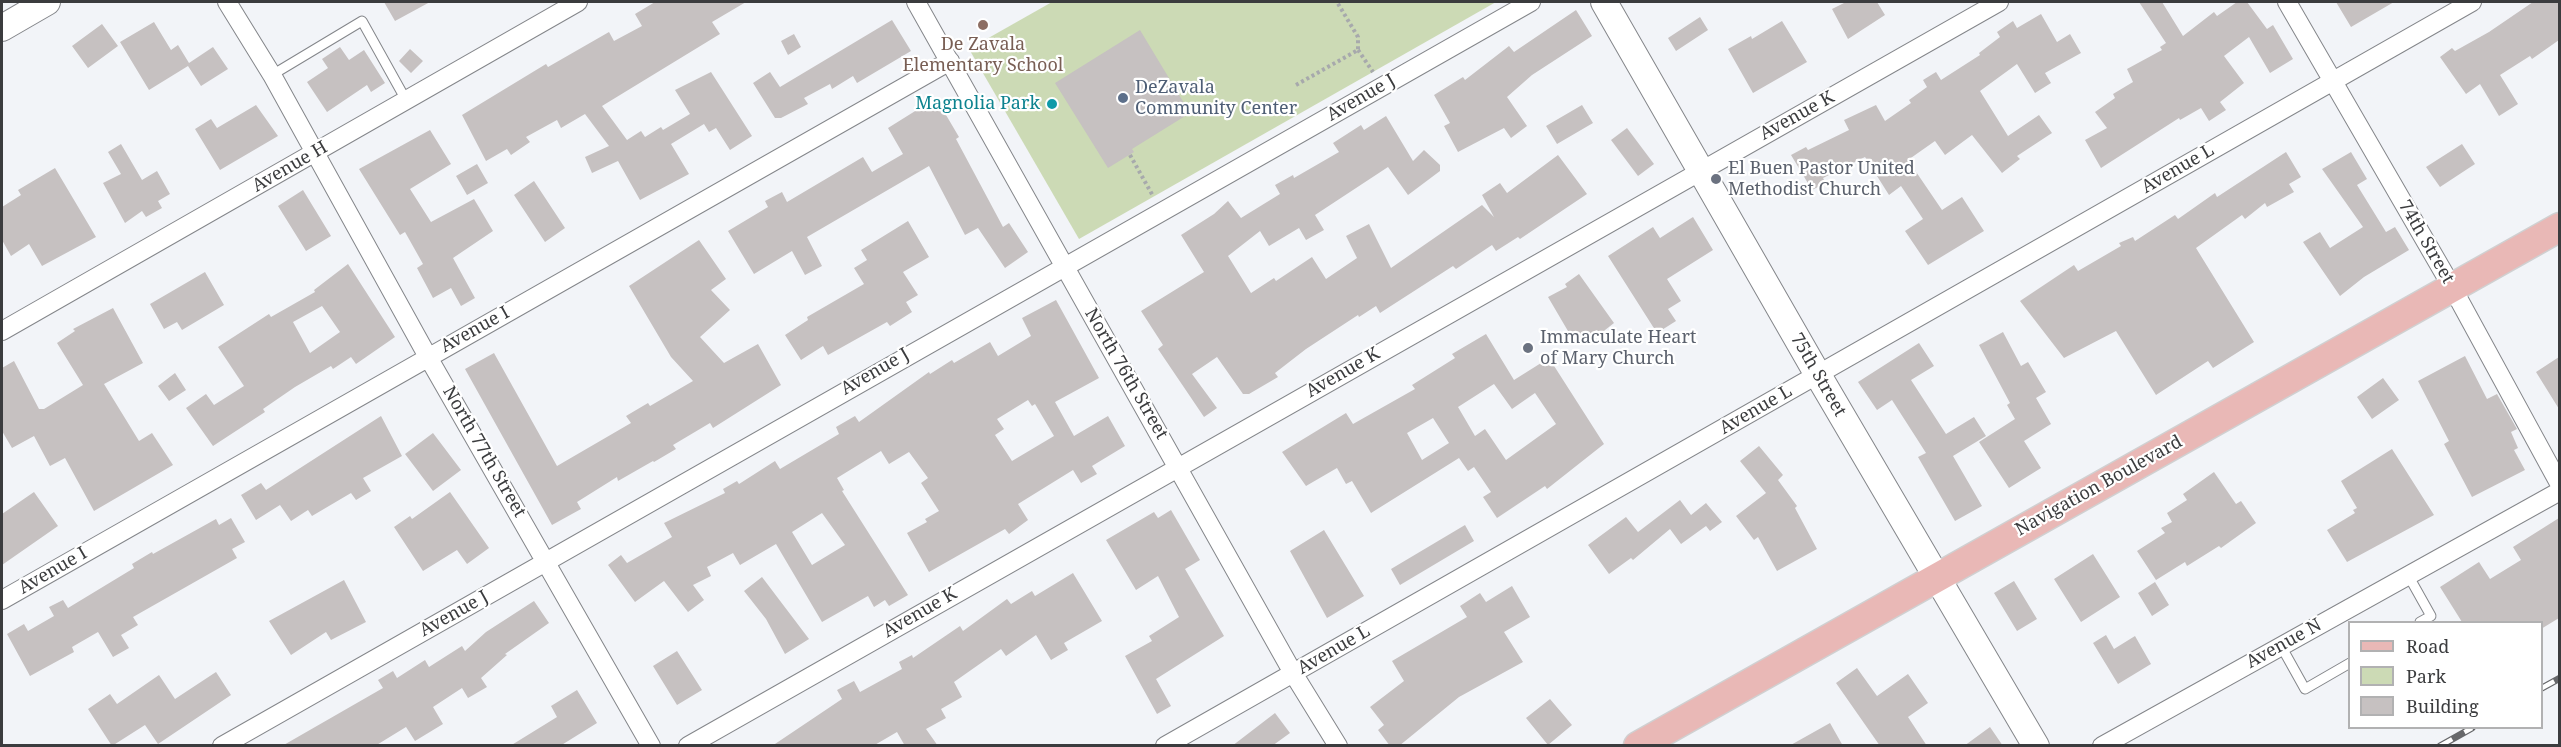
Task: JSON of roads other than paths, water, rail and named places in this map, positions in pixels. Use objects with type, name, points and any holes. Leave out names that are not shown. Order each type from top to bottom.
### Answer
[{"type":"main road","points":[[2,28],[47,2]]},
{"type":"main road","name":"75th Street","points":[[1604,2],[1818,375],[2036,746]]},
{"type":"main road","name":"Navigation Boulevard","points":[[1638,746],[2559,227]]},
{"type":"street","name":"North 77th Street","points":[[227,2],[272,75],[428,357],[651,746]]},
{"type":"street","name":"Avenue H","points":[[2,331],[578,2]]},
{"type":"street","name":"North 76th Street","points":[[916,2],[1179,466],[1293,673],[1338,746]]},
{"type":"street","name":"Avenue J","points":[[222,746],[1531,2]]},
{"type":"street","name":"Avenue K","points":[[688,746],[1999,2]]},
{"type":"street","name":"74th Street","points":[[2287,2],[2452,287],[2559,485]]},
{"type":"street","name":"Avenue L","points":[[1165,746],[2472,2]]},
{"type":"street","name":"Avenue I","points":[[2,600],[950,62]]},
{"type":"street","name":"Avenue N","points":[[2102,746],[2559,491]]},
{"type":"lane","points":[[272,75],[362,21],[406,100]]},
{"type":"lane","points":[[2408,575],[2431,616],[2422,621]]},
{"type":"lane","points":[[2281,646],[2305,689],[2348,664]]},
{"type":"railway","points":[[2543,687],[2560,678]]},
{"type":"railway","points":[[2440,746],[2470,729]]},
{"type":"place","name":"De Zavala Elementary School","points":[[983,25]]},
{"type":"place","name":"DeZavala Community Center","points":[[1123,98]]},
{"type":"place","name":"Magnolia Park","points":[[1052,104]]},
{"type":"place","name":"El Buen Pastor United Methodist Church","points":[[1716,179]]},
{"type":"place","name":"Immaculate Heart of Mary Church","points":[[1528,348]]}]
